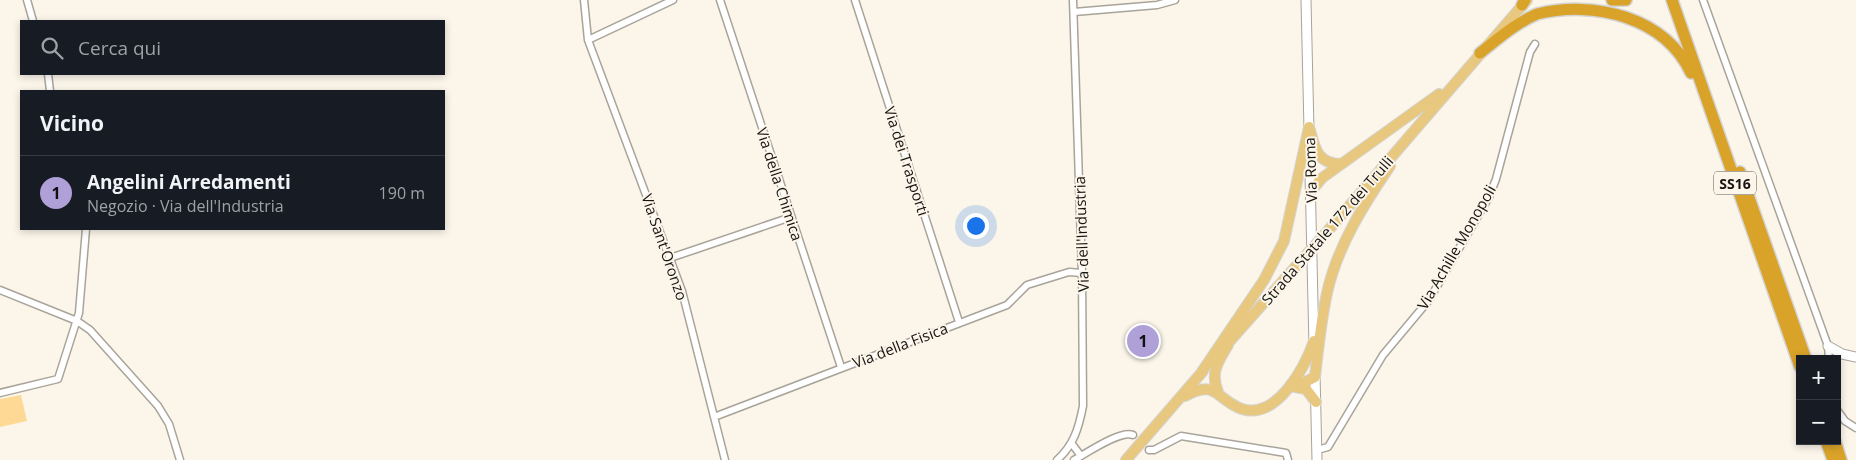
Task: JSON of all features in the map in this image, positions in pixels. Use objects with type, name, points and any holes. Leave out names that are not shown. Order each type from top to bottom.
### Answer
[{"type":"highway","points":[[1612,0],[1626,0]]},
{"type":"highway","name":"SS16","points":[[1672,0],[1796,356]]},
{"type":"highway","name":"SS16","points":[[1679,0],[1805,355]]},
{"type":"highway","points":[[1480,53],[1516,26],[1538,14],[1561,8],[1605,7],[1628,14],[1650,26],[1671,42],[1688,66],[1712,117]]},
{"type":"highway","points":[[1827,445],[1833,460]]},
{"type":"highway","points":[[1836,445],[1841,460]]},
{"type":"main road","name":"Strada Statale 172 dei Trulli","points":[[1126,460],[1326,233],[1525,2]]},
{"type":"main road","points":[[1311,191],[1322,178],[1457,80]]},
{"type":"main road","points":[[1177,400],[1197,390],[1208,389],[1218,392],[1242,409],[1256,410],[1276,402],[1292,388],[1315,377],[1328,292],[1337,261],[1351,230],[1380,182],[1421,122]]},
{"type":"main road","points":[[1309,127],[1317,154],[1323,161],[1331,164],[1341,164]]},
{"type":"main road","points":[[1199,376],[1264,280],[1284,240],[1309,127]]},
{"type":"main road","points":[[1218,392],[1214,382],[1214,369],[1230,340]]},
{"type":"main road","points":[[1292,388],[1307,360],[1314,341]]},
{"type":"main road","points":[[1292,388],[1306,390],[1316,402]]},
{"type":"street","points":[[27,0],[33,20]]},
{"type":"street","name":"Via Sant'Oronzo","points":[[584,0],[588,40],[682,291],[725,460]]},
{"type":"street","points":[[588,40],[673,0]]},
{"type":"street","name":"Via della Chimica","points":[[720,0],[840,367]]},
{"type":"street","name":"Via dei Trasporti","points":[[855,0],[959,322]]},
{"type":"street","name":"Via dell'Industria","points":[[1058,460],[1072,444],[1080,425],[1083,406],[1082,273],[1073,0]]},
{"type":"street","points":[[1074,12],[1157,6],[1175,0]]},
{"type":"street","name":"Via Roma","points":[[1306,0],[1317,460]]},
{"type":"street","points":[[1702,0],[1828,346],[1829,355]]},
{"type":"street","name":"Via Achille Monopoli","points":[[1317,450],[1328,447],[1383,355],[1429,300],[1489,197],[1496,178],[1530,52],[1535,44]]},
{"type":"street","points":[[48,75],[50,90]]},
{"type":"street","points":[[670,258],[791,217]]},
{"type":"street","points":[[0,393],[58,379],[79,313],[86,230]]},
{"type":"street","name":"Via della Fisica","points":[[714,417],[840,367],[1007,305],[1028,285],[1069,272],[1082,273]]},
{"type":"street","points":[[0,290],[76,321],[90,330],[158,406],[168,424],[180,460]]},
{"type":"street","points":[[1828,346],[1842,354],[1856,357]]},
{"type":"street","points":[[1841,416],[1845,421],[1856,428]]},
{"type":"street","points":[[1074,460],[1120,435],[1128,433],[1133,435]]},
{"type":"street","points":[[1149,450],[1154,450],[1182,436],[1286,453],[1288,460]]},
{"type":"street","points":[[1072,444],[1081,456]]},
{"type":"shaded area","points":[[21,395],[27,421],[0,427],[0,399]]},
{"type":"place","name":"Angelini Arredamenti","points":[[1143,341]]}]
